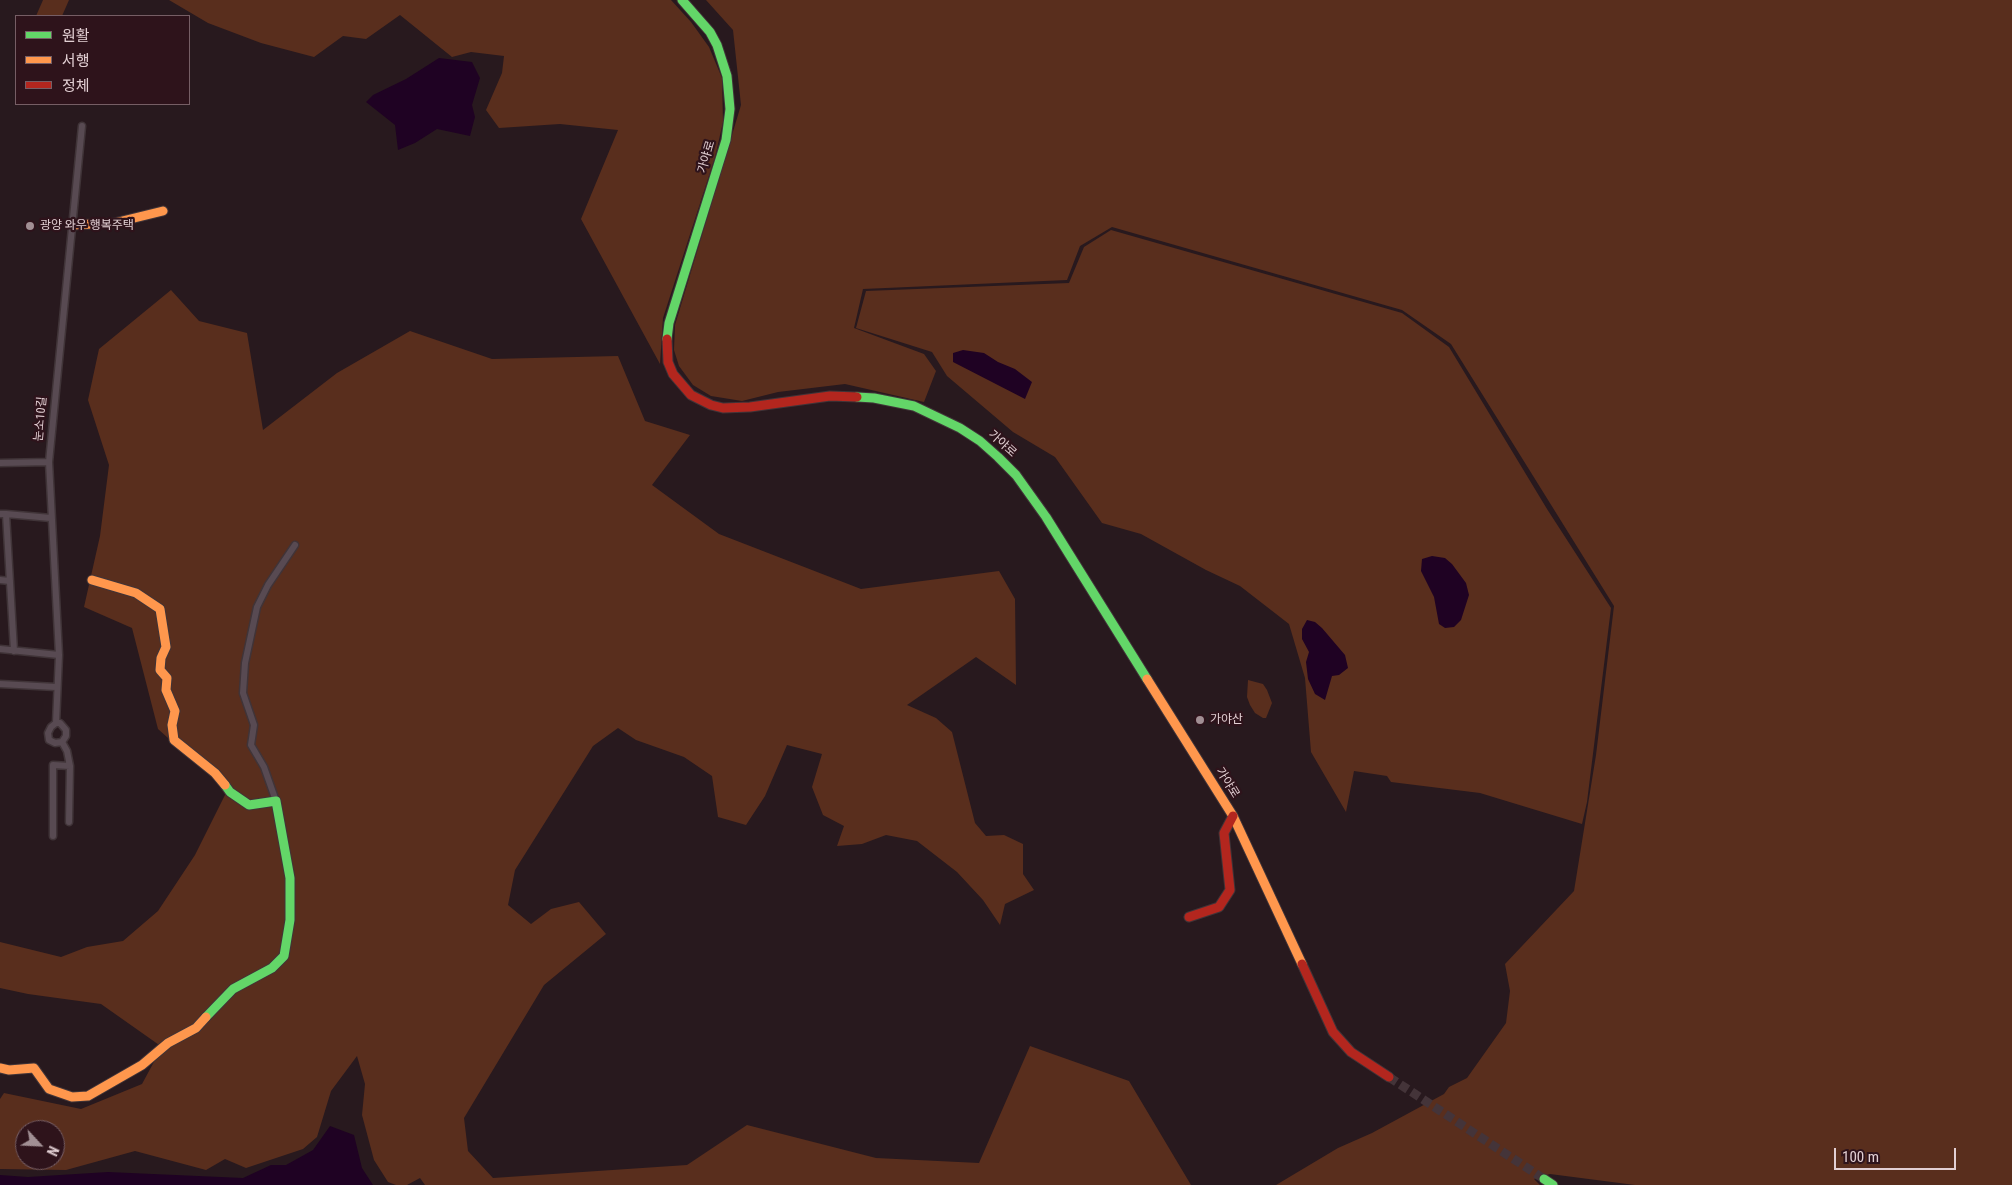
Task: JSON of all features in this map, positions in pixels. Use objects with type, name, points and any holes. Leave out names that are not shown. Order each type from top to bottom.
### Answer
[{"type":"street","name":"가야로","points":[[682,0],[710,32],[717,45],[727,76],[730,109],[726,140],[669,323],[666,346],[668,362],[673,374],[691,395],[711,405],[723,408],[750,408],[770,403],[830,396],[874,398],[914,406],[960,428],[980,441],[1016,475],[1046,517],[1233,816],[1333,1032],[1351,1052],[1389,1077]]},
{"type":"street","name":"눈소10길","points":[[56,723],[56,687],[59,655],[49,462],[82,126]]},
{"type":"street","points":[[72,225],[114,223],[163,211]]},
{"type":"street","points":[[0,463],[49,462]]},
{"type":"street","points":[[14,651],[10,581],[3,514],[51,518]]},
{"type":"street","points":[[0,1068],[9,1070],[34,1068],[49,1088],[72,1097],[88,1096],[142,1065],[168,1043],[196,1028],[233,989],[272,968],[284,956],[290,920],[290,878],[276,801],[264,767],[251,746],[254,725],[243,693],[245,663],[258,606],[268,585],[295,545]]},
{"type":"street","points":[[0,580],[10,581]]},
{"type":"street","points":[[92,580],[136,593],[160,609],[166,647],[161,658],[160,670],[167,678],[166,690],[175,711],[172,725],[174,740],[215,773],[230,792],[249,805],[276,801]]},
{"type":"street","points":[[0,649],[59,655]]},
{"type":"street","points":[[0,684],[56,687]]},
{"type":"street","points":[[56,723],[60,723],[66,730],[66,736],[62,742],[55,743],[49,740],[48,733],[56,723]]},
{"type":"street","points":[[62,742],[67,751],[70,766],[69,822]]},
{"type":"street","points":[[53,836],[53,765],[70,766]]},
{"type":"street","points":[[1189,918],[1219,908],[1230,890],[1224,833],[1233,816]]},
{"type":"street","points":[[1544,1179],[1553,1185]]},
{"type":"shaded area","points":[[43,0],[69,0],[62,15],[36,15]]},
{"type":"shaded area","points":[[169,0],[671,0],[691,22],[709,47],[722,78],[723,122],[715,157],[663,318],[660,364],[581,219],[618,130],[560,124],[499,128],[486,110],[502,73],[504,56],[471,52],[452,57],[400,15],[366,39],[343,36],[314,57],[261,43],[208,23]]},
{"type":"shaded area","points":[[706,0],[2012,0],[2012,1185],[1635,1185],[1550,1174],[1534,1179],[1540,1185],[1276,1185],[1338,1148],[1372,1133],[1444,1094],[1449,1087],[1467,1078],[1506,1023],[1510,991],[1505,964],[1574,891],[1596,755],[1614,606],[1451,344],[1402,310],[1112,227],[1080,246],[1067,280],[863,289],[854,328],[924,354],[936,371],[924,402],[845,384],[778,392],[742,401],[711,396],[693,385],[679,366],[674,350],[675,325],[741,105],[733,30]]},
{"type":"shaded area","points":[[439,58],[472,62],[480,78],[472,105],[475,117],[470,136],[437,129],[415,143],[398,150],[395,125],[366,102],[373,95],[406,79]]},
{"type":"shaded area","points":[[1111,230],[1402,313],[1449,347],[1547,509],[1611,608],[1587,802],[1582,824],[1480,793],[1391,782],[1387,776],[1354,771],[1346,812],[1311,752],[1305,678],[1289,624],[1240,586],[1206,570],[1141,534],[1102,523],[1055,457],[1013,432],[947,376],[932,352],[856,328],[866,291],[1069,283],[1084,247]]},
{"type":"shaded area","points":[[171,290],[199,321],[247,333],[263,430],[337,373],[410,331],[492,359],[618,356],[645,421],[690,435],[652,485],[719,534],[861,589],[999,571],[1015,599],[1016,685],[976,657],[907,705],[936,718],[952,732],[975,823],[986,836],[1004,835],[1023,844],[1023,874],[1034,890],[1005,904],[1000,925],[983,900],[957,872],[917,841],[886,835],[862,844],[837,846],[844,826],[823,815],[812,787],[822,754],[787,745],[765,796],[746,825],[718,817],[712,776],[684,757],[636,740],[618,728],[593,746],[515,870],[508,905],[531,924],[551,909],[579,902],[606,934],[544,985],[464,1118],[468,1151],[493,1178],[687,1165],[747,1125],[876,1158],[979,1163],[1030,1046],[1129,1081],[1191,1185],[425,1185],[420,1178],[407,1185],[396,1185],[388,1182],[374,1160],[362,1115],[365,1084],[357,1056],[331,1091],[317,1137],[303,1149],[246,1168],[225,1159],[206,1170],[135,1151],[65,1170],[65,1120],[15,1120],[15,1169],[0,1169],[0,1099],[4,1093],[81,1109],[142,1084],[162,1047],[101,1004],[28,994],[0,988],[0,942],[61,957],[87,947],[123,941],[158,911],[195,855],[227,791],[158,729],[132,628],[84,607],[100,536],[109,465],[88,400],[99,349]]},
{"type":"shaded area","points":[[963,350],[984,353],[998,362],[1015,369],[1032,382],[1025,399],[953,362],[953,353]]},
{"type":"shaded area","points":[[1432,556],[1445,558],[1452,564],[1466,583],[1469,595],[1461,620],[1454,627],[1445,628],[1439,624],[1434,597],[1421,571],[1422,559]]},
{"type":"shaded area","points":[[1307,620],[1315,622],[1322,628],[1345,655],[1348,668],[1339,675],[1332,676],[1325,700],[1315,694],[1308,679],[1306,662],[1309,652],[1302,639],[1302,629]]},
{"type":"shaded area","points":[[1248,680],[1263,684],[1267,690],[1272,703],[1266,718],[1255,713],[1250,705],[1247,697]]},
{"type":"shaded area","points":[[330,1126],[354,1135],[362,1168],[373,1185],[0,1185],[0,1175],[28,1177],[108,1172],[243,1178],[271,1165],[286,1165],[313,1150]]},
{"type":"tunnel","points":[[1389,1077],[1544,1179]]},
{"type":"traffic: fast","points":[[667,339],[669,323],[726,140],[730,109],[727,76],[717,45],[710,32],[682,0]]},
{"type":"traffic: fast","points":[[857,397],[874,398],[914,406],[960,428],[980,441],[998,457],[1016,475],[1046,517],[1147,679]]},
{"type":"traffic: fast","points":[[206,1017],[233,989],[272,968],[284,956],[290,920],[290,878],[276,801],[249,805],[230,792],[225,785]]},
{"type":"traffic: fast","points":[[1544,1179],[1553,1185]]},
{"type":"traffic: slow","points":[[72,225],[114,223],[163,211]]},
{"type":"traffic: slow","points":[[92,580],[136,593],[160,609],[166,647],[161,658],[160,670],[167,678],[166,690],[175,711],[172,725],[174,740],[215,773],[225,785]]},
{"type":"traffic: slow","points":[[1147,679],[1233,816],[1302,964]]},
{"type":"traffic: slow","points":[[0,1068],[9,1070],[34,1068],[49,1089],[72,1097],[88,1096],[142,1065],[168,1043],[196,1028],[206,1017]]},
{"type":"traffic: jam","points":[[667,339],[668,362],[673,374],[691,395],[711,405],[723,408],[750,407],[830,396],[857,397]]},
{"type":"traffic: jam","points":[[1189,917],[1219,907],[1230,890],[1224,833],[1233,816]]},
{"type":"traffic: jam","points":[[1302,964],[1333,1032],[1351,1052],[1389,1077]]},
{"type":"place","name":"광양 와우 행복주택","points":[[30,226]]},
{"type":"place","name":"가야산","points":[[1200,720]]}]
